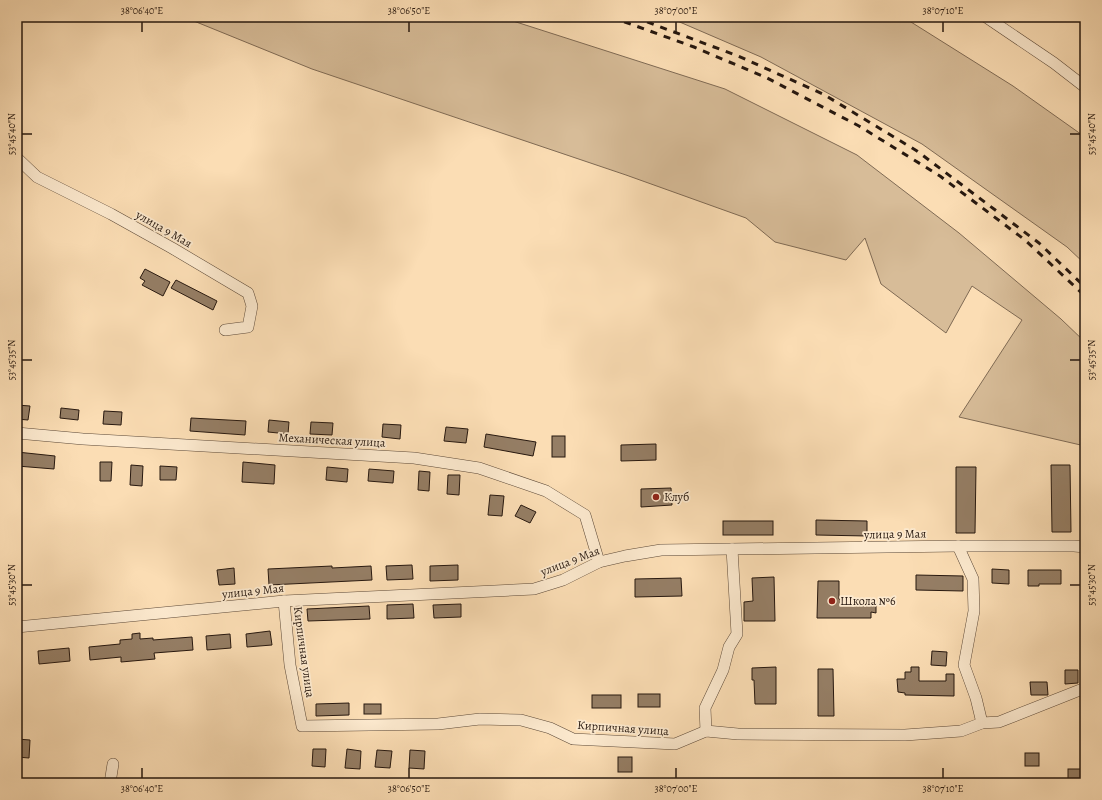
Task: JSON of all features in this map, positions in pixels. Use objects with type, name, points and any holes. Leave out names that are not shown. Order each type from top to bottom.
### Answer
[{"type":"street","points":[[986,17],[1054,63],[1085,87]]},
{"type":"street","name":"улица 9 Мая","points":[[17,158],[37,177],[152,236],[248,293],[252,306],[248,327],[225,330]]},
{"type":"street","name":"Механическая улица","points":[[17,433],[83,439],[414,458],[479,468],[546,491],[585,515],[599,562]]},
{"type":"street","points":[[958,546],[973,579],[974,611],[964,665],[976,698],[982,723]]},
{"type":"street","name":"улица 9 Мая","points":[[17,626],[284,601],[534,589],[563,580],[599,562],[661,550],[958,546],[1085,547]]},
{"type":"street","points":[[706,731],[705,708],[723,670],[728,647],[737,634],[732,549]]},
{"type":"street","name":"Кирпичная улица","points":[[284,601],[290,665],[302,726],[438,724],[480,719],[521,720],[550,728],[573,739],[675,744],[706,731],[738,734],[905,736],[961,731],[982,723],[999,722],[1085,688]]},
{"type":"street","points":[[110,783],[113,764]]},
{"type":"shaded area","points":[[184,17],[519,17],[513,21],[725,89],[857,155],[959,233],[1061,319],[1085,342],[1085,446],[959,417],[1022,320],[972,286],[946,333],[881,284],[865,238],[846,260],[775,242],[746,218],[626,175],[312,69]]},
{"type":"shaded area","points":[[668,17],[903,17],[1013,86],[1085,137],[1085,264],[1067,247],[922,144],[761,57]]},
{"type":"building","points":[[145,269],[170,282],[163,296],[142,285],[145,281],[140,278]]},
{"type":"building","points":[[176,280],[217,301],[213,310],[171,288]]},
{"type":"building","points":[[17,405],[30,406],[28,420],[17,419]]},
{"type":"building","points":[[61,408],[79,410],[78,420],[60,418]]},
{"type":"building","points":[[104,411],[122,412],[121,425],[103,424]]},
{"type":"building","points":[[191,418],[246,421],[245,435],[190,431]]},
{"type":"building","points":[[269,420],[289,422],[288,434],[268,432]]},
{"type":"building","points":[[311,422],[333,423],[332,435],[310,434]]},
{"type":"building","points":[[383,424],[401,425],[400,439],[382,437]]},
{"type":"building","points":[[446,427],[468,429],[466,443],[444,441]]},
{"type":"building","points":[[486,434],[536,442],[533,456],[484,447]]},
{"type":"building","points":[[552,436],[565,436],[565,457],[552,457]]},
{"type":"building","points":[[656,444],[656,460],[621,461],[621,445]]},
{"type":"building","points":[[17,452],[55,456],[54,469],[17,466]]},
{"type":"building","points":[[100,462],[112,462],[111,481],[100,481]]},
{"type":"building","points":[[243,462],[275,465],[274,484],[242,482]]},
{"type":"building","points":[[131,465],[143,466],[142,486],[130,485]]},
{"type":"building","points":[[1051,465],[1070,465],[1071,532],[1052,532]]},
{"type":"building","points":[[160,466],[177,467],[176,480],[160,480]]},
{"type":"building","points":[[327,467],[348,469],[347,482],[326,480]]},
{"type":"building","points":[[956,467],[976,467],[975,533],[956,533]]},
{"type":"building","points":[[369,469],[394,471],[393,483],[368,481]]},
{"type":"building","points":[[419,471],[430,472],[429,491],[418,490]]},
{"type":"building","points":[[448,475],[460,475],[459,495],[447,494]]},
{"type":"building","name":"Клуб","points":[[671,488],[672,505],[641,507],[641,489]]},
{"type":"building","points":[[490,495],[504,496],[502,516],[488,515]]},
{"type":"building","points":[[521,505],[536,512],[530,523],[515,516]]},
{"type":"building","points":[[816,520],[867,521],[867,536],[816,535]]},
{"type":"building","points":[[723,521],[773,521],[773,535],[723,535]]},
{"type":"building","points":[[412,565],[413,579],[387,580],[386,566]]},
{"type":"building","points":[[458,565],[458,580],[430,581],[430,566]]},
{"type":"building","points":[[332,566],[332,568],[371,566],[372,580],[269,585],[268,569]]},
{"type":"building","points":[[234,568],[235,584],[219,585],[217,570]]},
{"type":"building","points":[[992,569],[1009,570],[1009,584],[992,583]]},
{"type":"building","points":[[1028,570],[1061,570],[1061,584],[1039,584],[1039,586],[1028,586]]},
{"type":"building","points":[[916,575],[963,576],[963,591],[916,590]]},
{"type":"building","points":[[774,577],[775,621],[744,621],[744,602],[753,601],[752,578]]},
{"type":"building","points":[[681,578],[682,596],[635,597],[635,579]]},
{"type":"building","name":"Школа №6","points":[[818,581],[839,581],[839,599],[847,599],[847,604],[876,604],[876,613],[871,612],[871,618],[817,618]]},
{"type":"building","points":[[413,604],[414,618],[387,619],[387,605]]},
{"type":"building","points":[[461,604],[461,617],[434,618],[433,605]]},
{"type":"building","points":[[369,606],[370,619],[308,621],[307,609]]},
{"type":"building","points":[[270,631],[272,645],[247,647],[246,634]]},
{"type":"building","points":[[140,633],[140,639],[153,638],[153,640],[192,637],[193,650],[154,653],[155,659],[121,662],[121,657],[90,660],[89,647],[120,644],[120,640],[132,639],[132,634]]},
{"type":"building","points":[[230,634],[231,648],[207,650],[206,636]]},
{"type":"building","points":[[69,648],[70,661],[39,664],[38,651]]},
{"type":"building","points":[[932,651],[947,652],[946,666],[931,665]]},
{"type":"building","points":[[776,667],[776,704],[755,704],[752,668]]},
{"type":"building","points":[[911,667],[919,667],[919,681],[946,681],[946,674],[954,674],[954,696],[905,695],[905,693],[898,692],[897,679],[905,679],[905,672],[911,672]]},
{"type":"building","points":[[818,669],[833,669],[834,716],[818,716]]},
{"type":"building","points":[[1065,670],[1078,670],[1078,683],[1065,684]]},
{"type":"building","points":[[1030,682],[1047,682],[1048,695],[1031,695]]},
{"type":"building","points":[[638,694],[660,694],[660,707],[638,707]]},
{"type":"building","points":[[592,695],[621,695],[621,708],[592,708]]},
{"type":"building","points":[[349,703],[349,715],[316,716],[316,704]]},
{"type":"building","points":[[364,704],[381,704],[381,714],[364,714]]},
{"type":"building","points":[[17,739],[30,740],[29,758],[17,757]]},
{"type":"building","points":[[313,749],[326,749],[325,767],[312,766]]},
{"type":"building","points":[[347,749],[361,751],[360,769],[345,768]]},
{"type":"building","points":[[377,750],[392,751],[390,768],[375,767]]},
{"type":"building","points":[[410,750],[425,751],[424,769],[409,768]]},
{"type":"building","points":[[1025,753],[1039,753],[1039,766],[1025,766]]},
{"type":"building","points":[[618,757],[632,757],[632,772],[618,772]]},
{"type":"building","points":[[1068,769],[1085,769],[1085,783],[1068,783]]},
{"type":"railway","points":[[611,17],[694,47],[767,78],[859,126],[940,176],[1025,240],[1085,296]]},
{"type":"railway","points":[[634,17],[738,56],[823,94],[917,151],[1039,243],[1085,287]]},
{"type":"place","name":"Клуб","points":[[656,497]]},
{"type":"place","name":"Школа №6","points":[[832,601]]}]
